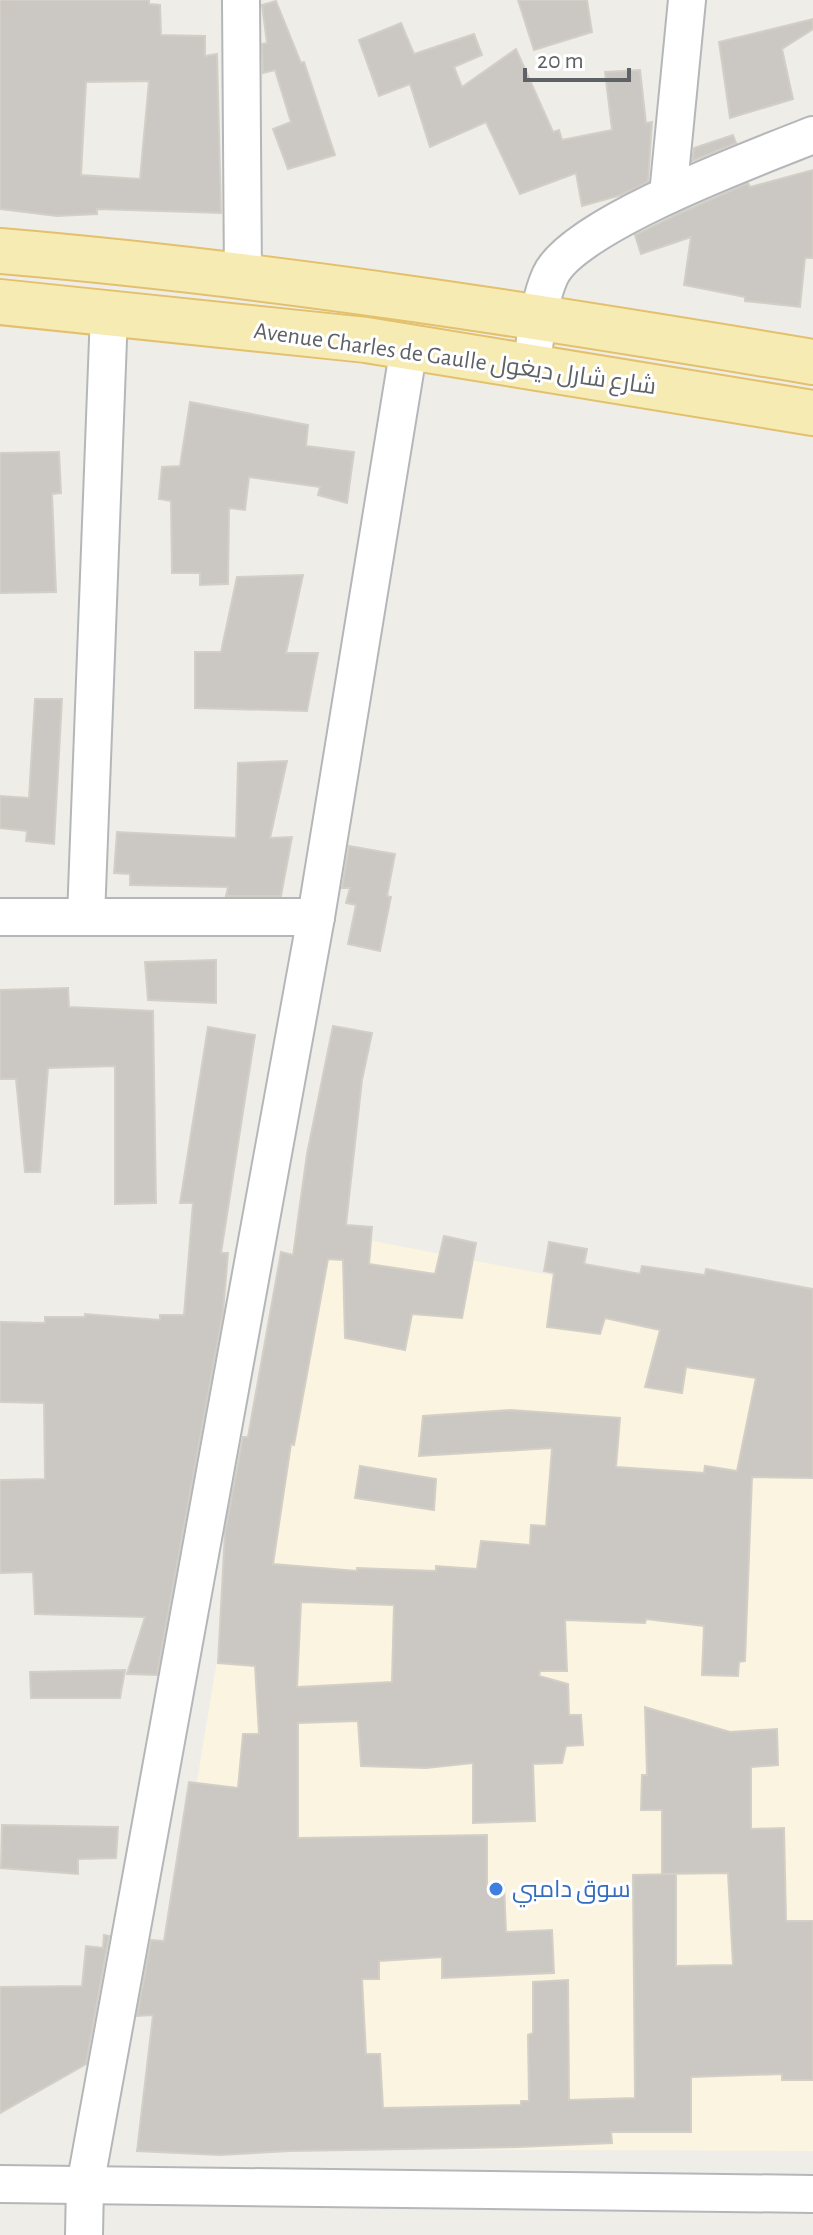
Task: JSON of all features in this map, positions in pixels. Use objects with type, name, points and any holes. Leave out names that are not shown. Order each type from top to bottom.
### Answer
[{"type":"main road","name":"Avenue Charles de Gaulle شارع شارل ديغول","points":[[0,251],[243,278],[541,317],[813,362]]},
{"type":"main road","name":"Avenue Charles de Gaulle شارع شارل ديغول","points":[[0,302],[409,347],[813,413]]},
{"type":"street","points":[[241,0],[243,278]]},
{"type":"street","points":[[668,195],[687,0]]},
{"type":"street","points":[[531,367],[551,274],[590,237],[668,195],[813,135]]},
{"type":"street","points":[[86,917],[109,313]]},
{"type":"street","points":[[84,2235],[85,2186],[316,917],[409,347]]},
{"type":"street","points":[[0,917],[316,917]]},
{"type":"street","points":[[0,2184],[813,2194]]},
{"type":"shaded area","name":"سوق دامبي","points":[[296,1226],[813,1326],[813,2151],[136,2148],[222,1631]]},
{"type":"building","points":[[0,0],[149,0],[149,4],[160,5],[161,35],[205,36],[205,56],[217,54],[221,213],[97,209],[97,214],[57,216],[0,209]],"holes":[[[149,81],[140,179],[81,175],[86,82]]]},
{"type":"building","points":[[518,0],[587,0],[592,32],[534,50]]},
{"type":"building","points":[[276,1],[301,63],[304,62],[335,155],[288,169],[273,129],[291,122],[275,70],[263,73],[262,44],[267,43],[262,5]]},
{"type":"building","points":[[813,19],[813,29],[782,49],[793,99],[730,118],[719,42]]},
{"type":"building","points":[[401,23],[414,54],[474,34],[482,55],[454,67],[462,87],[516,49],[553,132],[559,130],[562,140],[612,130],[605,72],[640,70],[646,123],[652,122],[648,182],[621,195],[582,206],[576,173],[520,194],[486,122],[430,147],[410,84],[379,96],[359,40]]},
{"type":"building","points":[[733,135],[736,143],[692,161],[694,148]]},
{"type":"building","points":[[813,170],[813,258],[805,258],[800,307],[745,301],[745,297],[684,285],[691,237],[641,254],[635,235],[678,214],[748,183],[750,187]]},
{"type":"building","points":[[190,402],[308,425],[306,446],[354,452],[347,503],[318,495],[320,487],[249,477],[245,510],[229,508],[228,584],[200,585],[200,573],[172,573],[171,501],[159,499],[162,467],[180,466]]},
{"type":"building","points":[[59,452],[61,493],[52,494],[56,592],[0,593],[0,453]]},
{"type":"building","points":[[303,575],[286,653],[318,653],[307,711],[195,708],[195,652],[221,652],[237,577]]},
{"type":"building","points":[[35,699],[62,699],[54,844],[26,841],[27,831],[0,828],[0,796],[29,798]]},
{"type":"building","points":[[287,761],[270,838],[292,837],[281,896],[226,896],[228,887],[130,885],[130,874],[114,873],[117,832],[236,838],[238,763]]},
{"type":"building","points":[[349,846],[395,854],[387,896],[391,897],[380,951],[348,944],[356,905],[346,903],[350,888],[342,888]]},
{"type":"building","points":[[216,960],[216,1003],[148,1000],[145,962]]},
{"type":"building","points":[[68,988],[69,1007],[153,1011],[156,1203],[115,1204],[115,1066],[48,1068],[40,1172],[25,1172],[16,1079],[0,1079],[0,990]]},
{"type":"building","points":[[333,1026],[372,1033],[362,1080],[346,1225],[372,1227],[369,1264],[435,1274],[444,1236],[476,1243],[462,1318],[412,1314],[405,1350],[345,1338],[343,1260],[328,1259],[294,1445],[291,1444],[273,1564],[357,1571],[357,1568],[436,1571],[436,1566],[477,1569],[481,1541],[530,1545],[531,1525],[546,1526],[552,1448],[419,1456],[423,1416],[511,1410],[620,1418],[616,1467],[704,1473],[705,1466],[737,1471],[756,1378],[686,1367],[682,1393],[645,1387],[660,1330],[605,1318],[600,1334],[547,1327],[554,1273],[544,1271],[549,1242],[587,1249],[584,1264],[640,1274],[642,1266],[705,1275],[706,1269],[813,1289],[813,1478],[752,1477],[745,1661],[739,1662],[738,1676],[702,1675],[704,1626],[646,1619],[645,1623],[565,1620],[567,1671],[540,1671],[539,1676],[568,1684],[569,1715],[581,1715],[583,1745],[566,1746],[562,1763],[533,1764],[535,1821],[473,1823],[473,1763],[426,1768],[361,1766],[358,1721],[298,1723],[298,1838],[487,1835],[487,1885],[504,1885],[506,1932],[552,1930],[554,1973],[442,1978],[442,1957],[379,1961],[379,1979],[362,1979],[366,2054],[380,2054],[383,2108],[521,2105],[521,2101],[529,2101],[528,2035],[533,2033],[533,1982],[568,1980],[569,2100],[635,2098],[633,1875],[676,1874],[676,1966],[733,1965],[728,1873],[662,1874],[662,1810],[641,1810],[642,1775],[647,1775],[645,1707],[730,1732],[777,1729],[778,1765],[751,1767],[751,1829],[784,1828],[786,1921],[813,1921],[813,2080],[782,2080],[782,2074],[691,2077],[691,2132],[611,2132],[612,2143],[220,2155],[137,2151],[153,2015],[137,2016],[151,1940],[164,1941],[189,1782],[238,1788],[243,1734],[259,1734],[255,1666],[218,1663],[225,1532],[243,1437],[248,1437],[281,1252],[293,1255],[307,1154]],"holes":[[[301,1602],[394,1605],[392,1682],[297,1687]]]},
{"type":"building","points":[[208,1027],[255,1035],[221,1253],[228,1253],[223,1312],[157,1675],[127,1674],[145,1617],[35,1614],[33,1572],[0,1573],[0,1480],[45,1479],[44,1403],[0,1402],[0,1322],[45,1323],[45,1317],[85,1317],[85,1314],[160,1320],[160,1315],[184,1315],[193,1203],[180,1203]]},
{"type":"building","points":[[360,1466],[436,1479],[434,1510],[355,1498]]},
{"type":"building","points":[[125,1670],[120,1698],[31,1698],[30,1672]]},
{"type":"building","points":[[2,1825],[118,1827],[116,1858],[78,1859],[78,1874],[1,1868]]},
{"type":"building","points":[[104,1935],[109,1936],[86,2064],[0,2113],[0,1987],[82,1986],[86,1946],[103,1948]]},
{"type":"place","name":"سوق دامبي","points":[[496,1889]]}]
